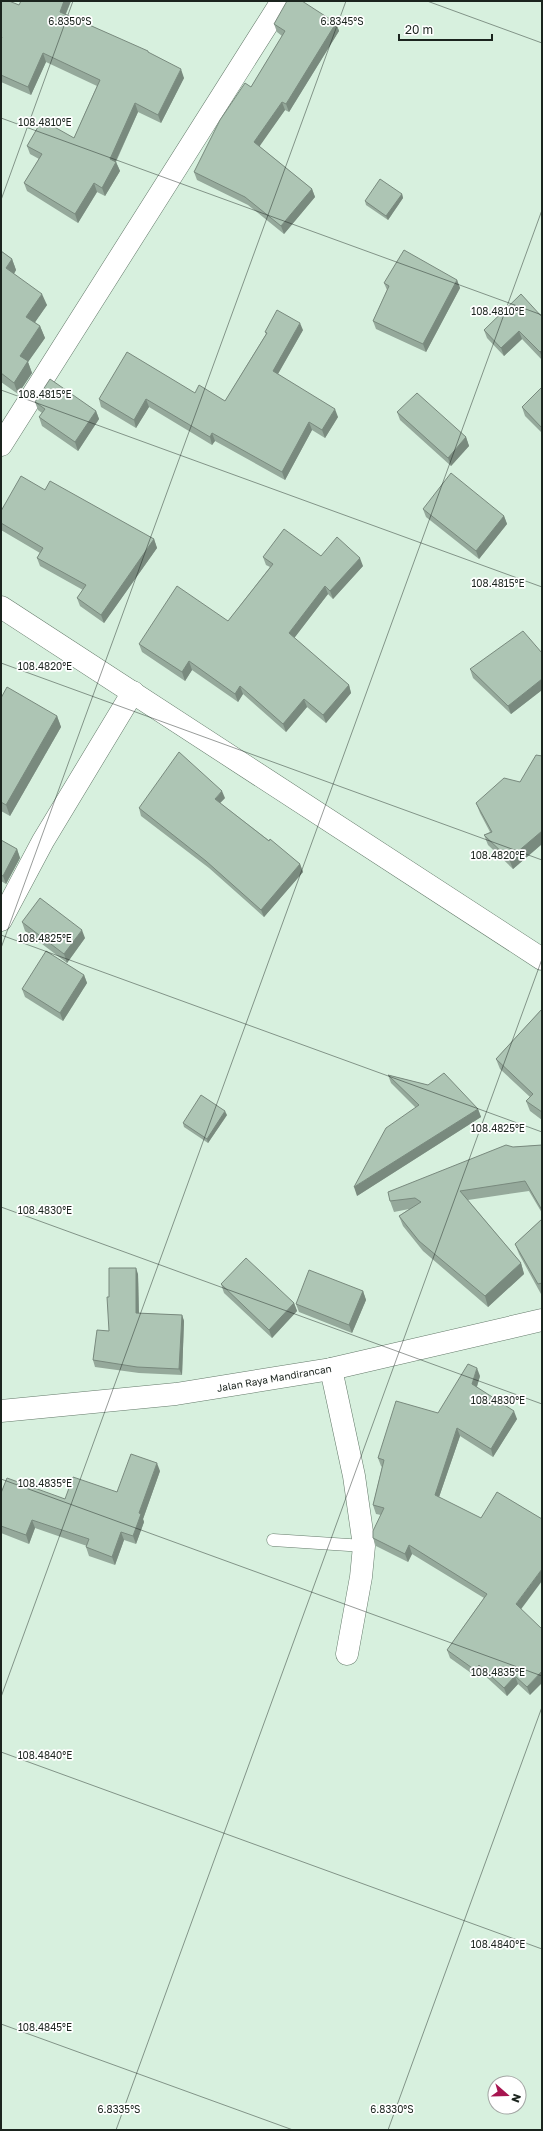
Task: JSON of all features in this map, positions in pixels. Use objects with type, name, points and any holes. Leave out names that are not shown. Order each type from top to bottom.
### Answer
[{"type":"street","points":[[1,445],[282,1]]},
{"type":"street","points":[[1,606],[542,959]]},
{"type":"street","points":[[1,920],[43,841],[133,692]]},
{"type":"street","name":"Jalan Raya Mandirancan","points":[[1,1411],[176,1394],[331,1368],[542,1320]]},
{"type":"street","points":[[331,1368],[354,1476],[364,1546],[361,1577],[347,1654]]},
{"type":"lane","points":[[273,1540],[364,1546]]},
{"type":"building","points":[[1,1],[9,1],[19,5],[21,1],[64,1],[60,12],[148,51],[181,69],[158,115],[135,103],[110,159],[116,162],[102,188],[94,183],[75,214],[24,183],[42,154],[27,146],[42,120],[74,138],[100,80],[43,53],[28,87],[1,75]]},
{"type":"building","points":[[287,1],[302,1],[336,23],[286,104],[282,102],[254,142],[312,189],[281,226],[245,197],[194,172],[220,120],[245,83],[251,87],[285,31],[274,24]]},
{"type":"building","points":[[380,179],[402,194],[386,216],[365,201]]},
{"type":"building","points":[[404,250],[457,280],[423,344],[373,321],[389,286],[384,283]]},
{"type":"building","points":[[1,251],[12,259],[6,268],[42,294],[26,317],[40,326],[20,356],[28,361],[14,383],[1,373]]},
{"type":"building","points":[[521,294],[542,317],[542,350],[540,352],[519,331],[501,348],[484,330]]},
{"type":"building","points":[[277,310],[300,323],[273,371],[335,409],[322,430],[309,422],[282,472],[212,433],[210,437],[146,399],[134,420],[99,399],[127,352],[195,393],[199,385],[225,401],[267,333],[265,332]]},
{"type":"building","points":[[50,379],[96,411],[75,442],[39,417],[45,409],[35,402]]},
{"type":"building","points":[[542,387],[542,428],[522,407]]},
{"type":"building","points":[[417,393],[466,437],[448,458],[397,412]]},
{"type":"building","points":[[451,473],[504,516],[476,551],[423,509]]},
{"type":"building","points":[[21,476],[45,490],[50,481],[154,539],[101,615],[77,598],[86,585],[37,558],[43,548],[1,523],[1,511]]},
{"type":"building","points":[[284,529],[321,556],[337,537],[360,558],[330,591],[325,586],[289,633],[349,685],[323,715],[304,699],[283,724],[240,686],[235,694],[189,661],[182,672],[139,644],[177,586],[228,621],[273,564],[263,557]]},
{"type":"building","points":[[523,631],[542,653],[542,679],[508,706],[470,669]]},
{"type":"building","points":[[7,687],[57,716],[6,805],[1,802],[1,698]]},
{"type":"building","points":[[179,752],[222,791],[215,799],[269,841],[270,839],[300,864],[261,910],[206,861],[139,808]]},
{"type":"building","points":[[536,755],[542,756],[542,831],[509,859],[484,835],[492,832],[476,803],[504,778],[520,782]]},
{"type":"building","points":[[1,840],[17,849],[3,876],[1,875]]},
{"type":"building","points":[[40,898],[82,930],[64,954],[22,922]]},
{"type":"building","points":[[46,951],[84,975],[60,1013],[22,989]]},
{"type":"building","points":[[542,1009],[542,1112],[526,1101],[533,1094],[496,1059]]},
{"type":"building","points":[[444,1073],[478,1109],[354,1187],[386,1128],[419,1105],[388,1075],[428,1085]]},
{"type":"building","points":[[201,1095],[225,1111],[207,1139],[183,1123]]},
{"type":"building","points":[[506,1145],[513,1147],[542,1145],[542,1210],[525,1181],[460,1191],[521,1263],[485,1296],[419,1241],[399,1216],[421,1202],[415,1198],[390,1201],[388,1192]]},
{"type":"building","points":[[542,1219],[542,1283],[538,1284],[515,1244]]},
{"type":"building","points":[[246,1258],[294,1303],[269,1330],[221,1284]]},
{"type":"building","points":[[109,1268],[136,1268],[136,1313],[182,1315],[179,1369],[137,1367],[93,1360],[97,1330],[109,1331],[107,1297],[109,1297]]},
{"type":"building","points":[[309,1270],[363,1291],[349,1325],[296,1304]]},
{"type":"building","points":[[468,1364],[477,1368],[472,1384],[514,1411],[491,1449],[457,1428],[435,1495],[481,1518],[497,1492],[542,1519],[542,1569],[516,1604],[542,1629],[542,1671],[527,1687],[515,1676],[504,1688],[479,1665],[475,1670],[447,1650],[487,1594],[409,1545],[405,1554],[373,1538],[373,1531],[384,1508],[373,1505],[384,1460],[378,1458],[396,1401],[438,1413]]},
{"type":"building","points":[[131,1454],[157,1463],[139,1513],[141,1514],[133,1536],[121,1532],[112,1557],[86,1547],[89,1539],[32,1520],[26,1535],[1,1526],[1,1493],[7,1478],[65,1499],[73,1477],[117,1492]]}]
